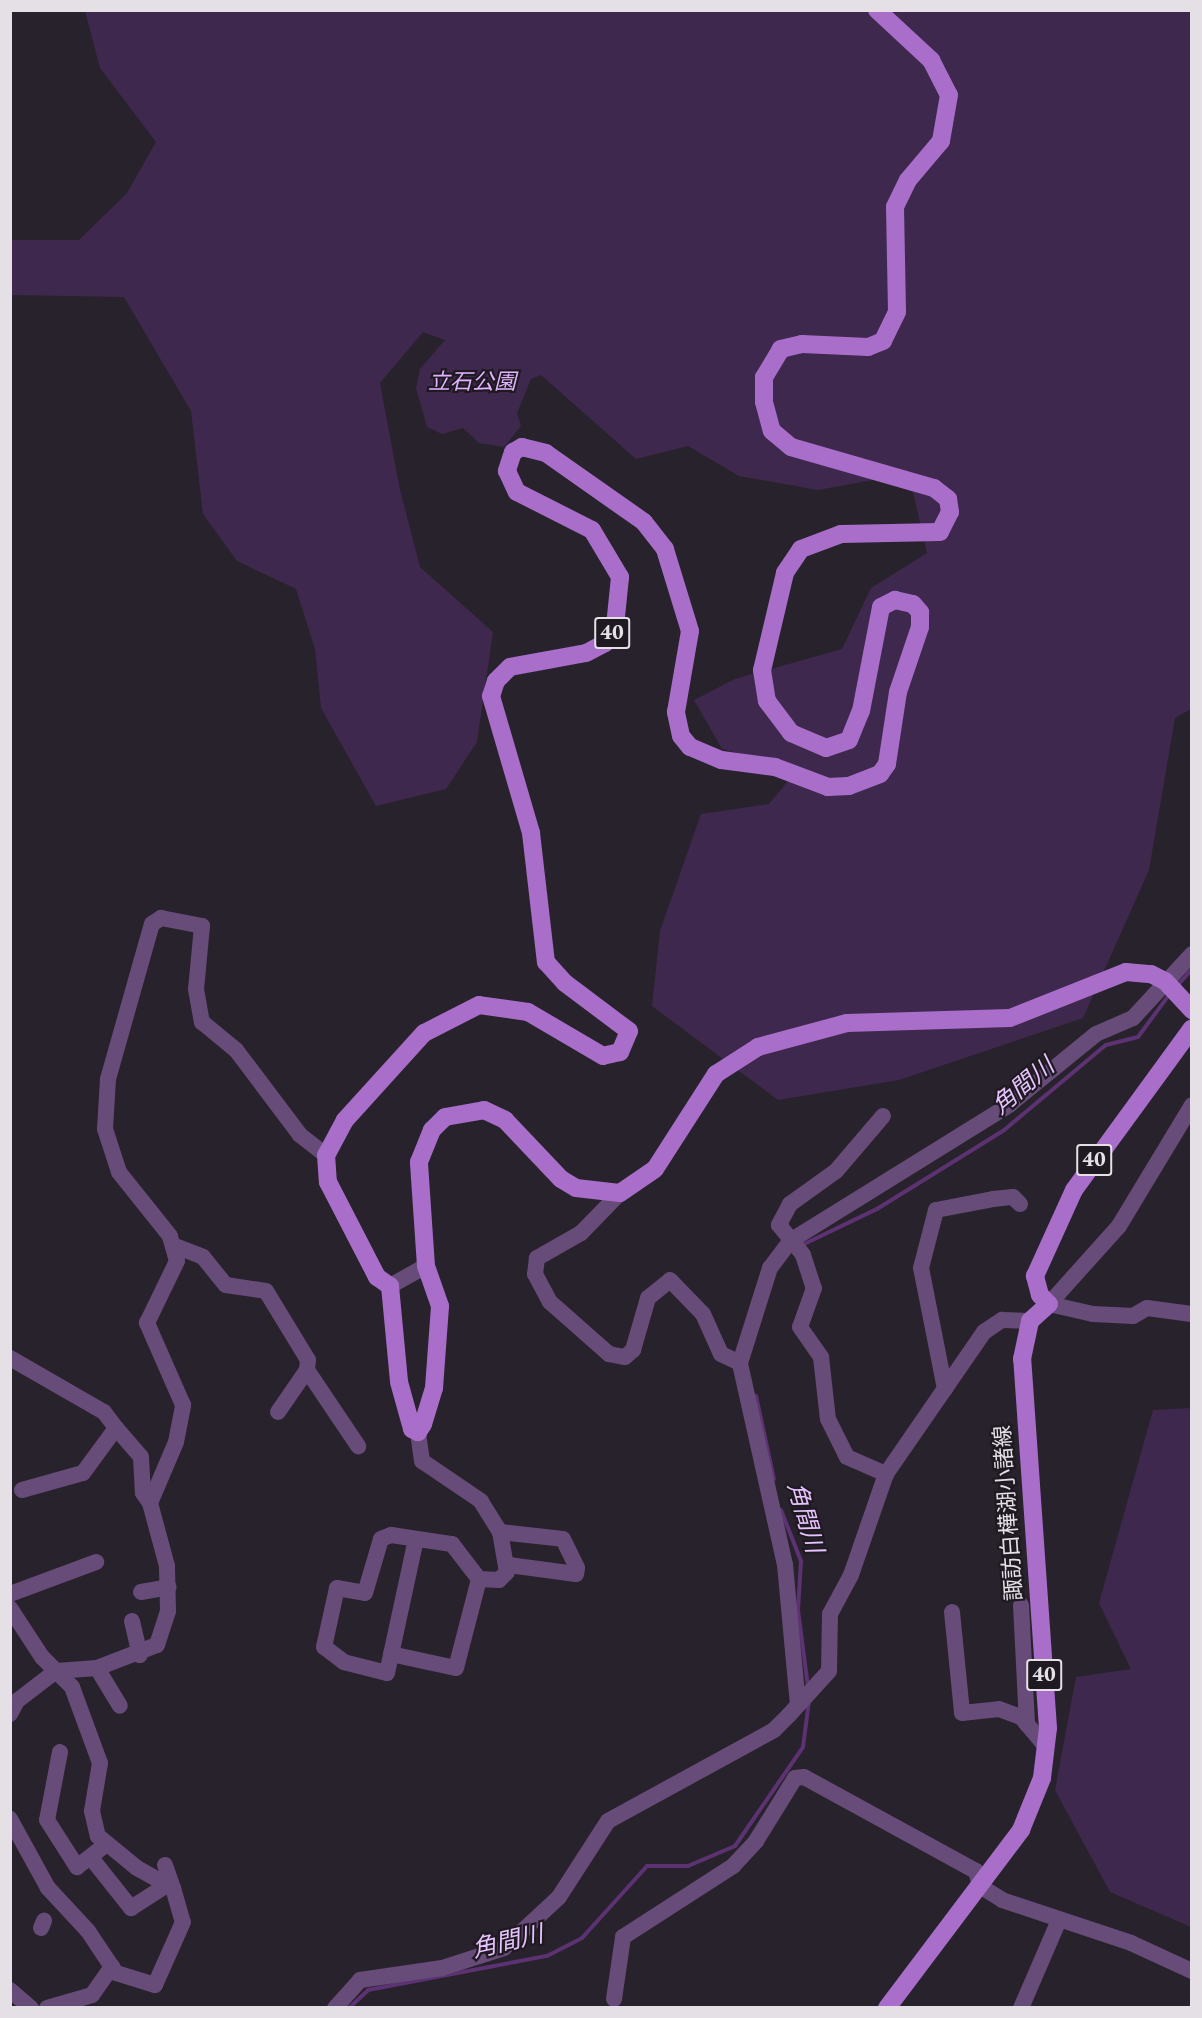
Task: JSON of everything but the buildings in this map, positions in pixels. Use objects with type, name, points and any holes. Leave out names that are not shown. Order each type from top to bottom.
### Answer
[{"type":"main road","name":"40","points":[[326,1155],[355,1106],[424,1033],[449,1016],[479,1005],[508,1006],[603,1056],[626,1044],[627,1025],[564,983],[546,962],[531,833],[491,696],[496,681],[510,667],[586,653],[604,643],[615,626],[620,577],[592,530],[518,492],[507,471],[515,450],[535,449],[561,463],[644,522],[665,549],[690,631],[676,712],[690,747],[721,760],[775,767],[828,787],[849,786],[880,774],[887,764],[898,692],[920,627],[920,612],[913,604],[895,600],[881,608],[858,721],[849,740],[826,748],[790,733],[767,701],[762,670],[785,573],[801,549],[841,534],[940,532],[950,512],[948,499],[934,488],[791,447],[772,431],[764,402],[764,377],[781,349],[802,344],[868,347],[883,341],[897,312],[895,207],[908,180],[941,141],[949,95],[931,60],[877,10]]},
{"type":"main road","points":[[418,1432],[434,1388],[440,1306],[426,1266],[419,1162],[432,1130],[445,1117],[484,1110],[505,1120],[568,1184],[620,1193],[655,1169],[716,1074],[737,1056],[847,1023],[1010,1018],[1126,972],[1151,974],[1165,981],[1187,1002]]},
{"type":"main road","name":"40","points":[[1049,1304],[1040,1295],[1035,1276],[1074,1190],[1191,1028]]},
{"type":"main road","points":[[326,1155],[328,1182],[342,1213],[377,1277],[390,1286],[405,1416],[418,1432]]},
{"type":"main road","points":[[1030,1321],[1049,1304]]},
{"type":"main road","name":"諏訪白樺湖小諸線","points":[[887,2007],[1021,1830],[1041,1778],[1045,1746],[1022,1359],[1030,1321]]},
{"type":"street","points":[[150,1503],[182,1423],[183,1405],[147,1323],[177,1261],[175,1246],[118,1172],[105,1129],[112,1062],[152,924],[160,918],[202,926],[196,989],[202,1022],[236,1050],[300,1135],[326,1155]]},
{"type":"street","points":[[800,1702],[785,1565],[740,1363],[765,1277],[794,1246],[1009,1105],[1096,1034],[1133,1018],[1191,954]]},
{"type":"street","points":[[1191,1105],[1119,1226],[1049,1304],[1093,1314],[1133,1316],[1147,1308],[1191,1314]]},
{"type":"street","points":[[883,1116],[836,1171],[783,1211],[779,1231],[794,1246],[814,1288],[800,1327],[821,1357],[828,1419],[847,1457],[886,1474]]},
{"type":"street","points":[[620,1193],[581,1233],[537,1258],[535,1274],[550,1302],[609,1354],[625,1357],[633,1350],[648,1298],[670,1280],[703,1314],[721,1354],[740,1363]]},
{"type":"street","points":[[945,1389],[921,1268],[936,1210],[993,1198],[1013,1197],[1020,1204]]},
{"type":"street","points":[[175,1246],[203,1257],[226,1285],[266,1291],[308,1360],[307,1370],[278,1412]]},
{"type":"street","points":[[390,1286],[426,1266]]},
{"type":"street","points":[[335,2007],[360,1980],[442,1968],[504,1948],[559,1897],[608,1821],[774,1730],[829,1671],[830,1614],[851,1575],[886,1474],[984,1332],[1002,1320],[1030,1321]]},
{"type":"street","points":[[10,1358],[97,1407],[141,1457],[142,1493],[150,1503],[169,1587],[163,1631],[157,1645],[140,1655],[97,1668],[56,1671],[13,1706]]},
{"type":"street","points":[[307,1370],[358,1446]]},
{"type":"street","points":[[22,1490],[83,1473],[116,1428]]},
{"type":"street","points":[[418,1432],[422,1461],[476,1495],[500,1532],[509,1565],[499,1580],[479,1579]]},
{"type":"street","points":[[500,1532],[563,1539],[577,1568],[576,1574],[509,1565]]},
{"type":"street","points":[[391,1654],[456,1668],[479,1579],[459,1548],[416,1539],[391,1534],[381,1539],[365,1593],[337,1588],[324,1647],[344,1662],[387,1673],[391,1654],[416,1539]]},
{"type":"street","points":[[10,1594],[96,1562]]},
{"type":"street","points":[[141,1592],[169,1587]]},
{"type":"street","points":[[1021,1605],[1027,1725]]},
{"type":"street","points":[[10,1608],[56,1671],[72,1687],[100,1763],[92,1824],[105,1845],[170,1886]]},
{"type":"street","points":[[951,1612],[962,1713],[999,1709],[1027,1725],[1045,1746]]},
{"type":"street","points":[[132,1622],[140,1655]]},
{"type":"street","points":[[97,1668],[120,1706]]},
{"type":"street","points":[[60,1752],[47,1820],[72,1865],[92,1859],[105,1845]]},
{"type":"street","points":[[614,1999],[622,1937],[733,1866],[756,1841],[795,1778],[823,1786],[975,1871],[980,1886],[1059,1920],[1191,1971]]},
{"type":"street","points":[[10,1819],[51,1893],[112,1966],[128,1981],[155,1985],[183,1922],[165,1865]]},
{"type":"street","points":[[92,1859],[130,1908],[170,1886]]},
{"type":"street","points":[[1021,2007],[1059,1920]]},
{"type":"street","points":[[47,2007],[92,1995],[112,1966]]},
{"type":"street","points":[[10,1990],[32,2007]]},
{"type":"green space","name":"立石公園","points":[[85,11],[1191,11],[1191,709],[1175,718],[1149,870],[1083,1018],[899,1080],[778,1100],[652,1006],[660,931],[701,814],[769,804],[798,769],[722,749],[694,700],[735,679],[842,649],[871,588],[927,553],[913,492],[878,479],[818,490],[739,476],[688,446],[636,459],[541,375],[531,379],[517,413],[521,426],[504,447],[479,443],[463,428],[442,434],[427,427],[416,388],[420,369],[445,340],[423,332],[380,383],[400,490],[420,567],[493,632],[477,742],[446,789],[376,806],[321,708],[315,649],[296,589],[237,561],[203,514],[191,411],[124,297],[11,295],[11,240],[79,240],[127,193],[156,142],[100,68]]},
{"type":"green space","points":[[1192,1408],[1191,1927],[1110,1892],[1055,1790],[1076,1677],[1131,1669],[1099,1603],[1153,1410]]},
{"type":"waterway","name":"角間川","points":[[1176,987],[1192,969]]},
{"type":"waterway","name":"角間川","points":[[800,1246],[877,1209],[1003,1131],[1106,1045],[1138,1037],[1169,995]]},
{"type":"waterway","name":"角間川","points":[[756,1396],[774,1479]]},
{"type":"waterway","name":"角間川","points":[[781,1510],[801,1561],[798,1610],[808,1687]]},
{"type":"waterway","name":"角間川","points":[[349,2008],[368,1990],[547,1956],[582,1938],[647,1866],[688,1866],[735,1846],[803,1747],[809,1701]]}]
